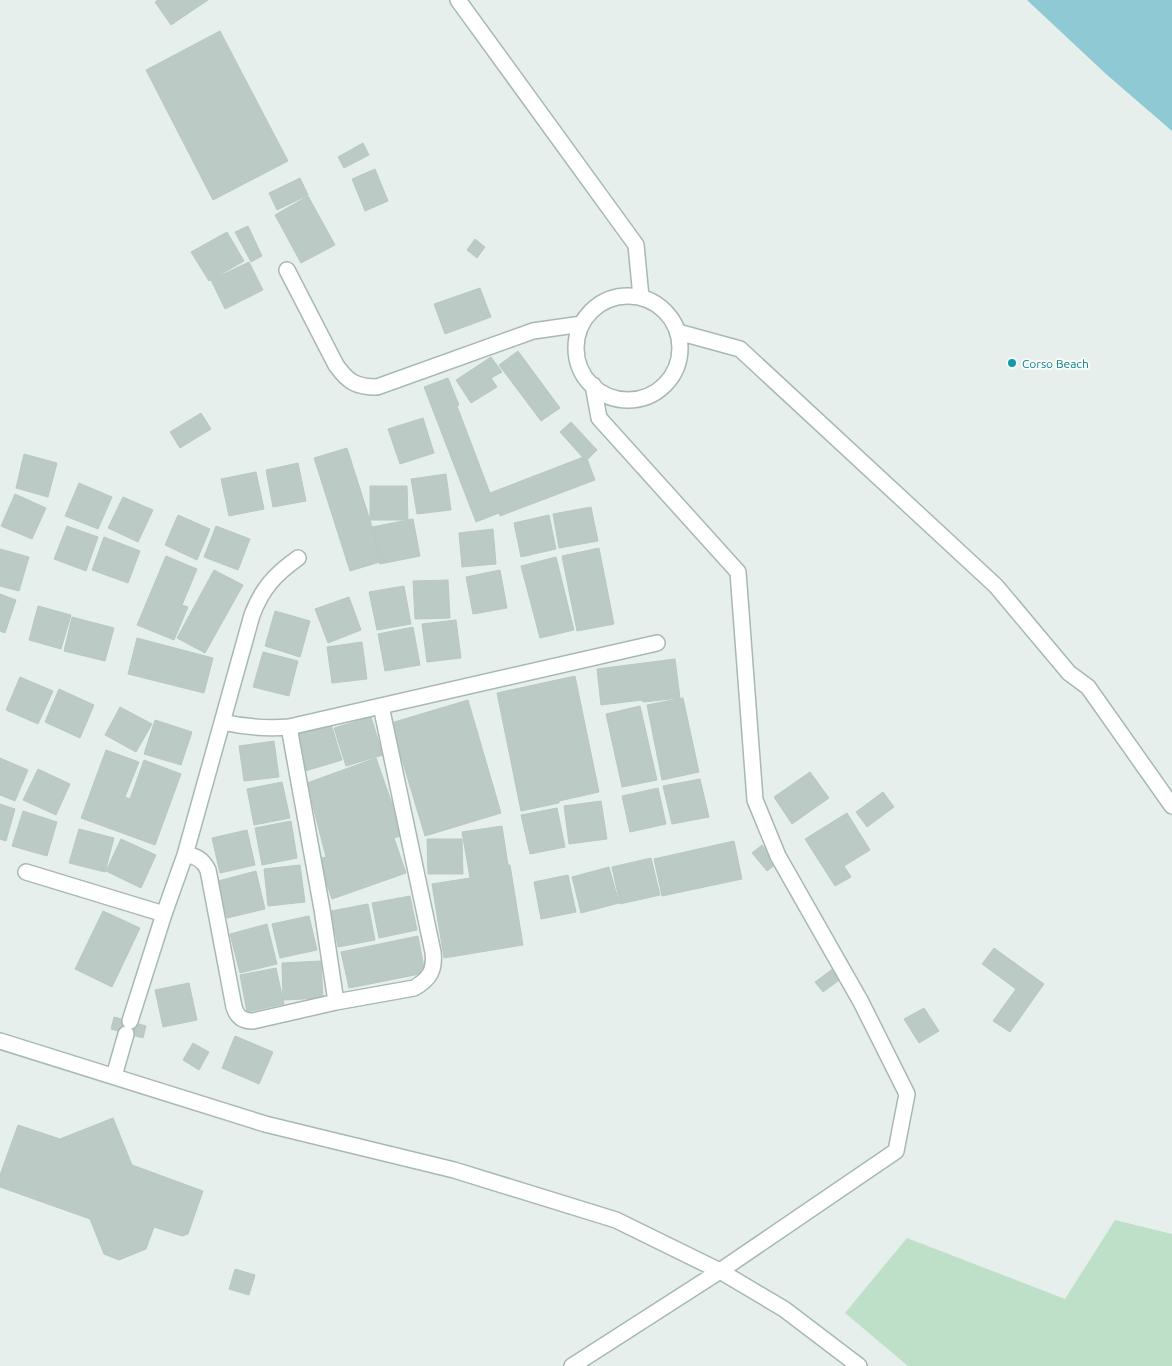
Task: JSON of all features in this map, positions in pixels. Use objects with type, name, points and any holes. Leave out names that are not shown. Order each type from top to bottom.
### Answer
[{"type":"street","points":[[458,0],[636,245],[641,297]]},
{"type":"street","points":[[287,270],[336,364],[343,374],[353,382],[365,387],[377,387],[533,332],[582,324]]},
{"type":"street","points":[[623,296],[641,297],[657,304],[670,316],[678,332],[681,350],[677,367],[668,382],[654,393],[639,399],[622,399],[606,395],[593,385],[583,372],[577,356],[577,340],[582,324],[592,310],[606,300],[623,296]]},
{"type":"street","points":[[678,332],[740,349],[996,586],[1069,673],[1088,686],[1172,806]]},
{"type":"street","points":[[572,1366],[720,1271],[896,1151],[907,1094],[861,1002],[778,856],[755,800],[738,572],[599,418],[593,385]]},
{"type":"street","points":[[114,1076],[164,914],[185,855],[252,615],[259,598],[269,582],[282,569],[298,558]]},
{"type":"street","points":[[222,722],[258,728],[289,727],[657,643]]},
{"type":"street","points":[[185,855],[199,858],[208,870],[234,1007],[236,1014],[240,1018],[253,1021],[336,1002],[414,988],[422,983],[432,969],[433,952],[380,706]]},
{"type":"street","points":[[289,727],[322,909],[336,1002]]},
{"type":"street","points":[[26,872],[164,914]]},
{"type":"street","points":[[0,1040],[265,1124],[454,1170],[616,1220],[720,1271],[784,1309],[859,1366]]},
{"type":"green space","points":[[1115,1220],[1172,1234],[1172,1366],[908,1366],[845,1313],[907,1238],[1065,1299]]},
{"type":"water","points":[[1027,0],[1172,0],[1172,131],[1106,74]]},
{"type":"building","points":[[158,0],[208,0],[171,25],[155,2]]},
{"type":"building","points":[[220,31],[288,161],[213,200],[146,70]]},
{"type":"building","points":[[363,143],[369,155],[344,168],[338,157]]},
{"type":"building","points":[[375,169],[388,201],[365,211],[352,179]]},
{"type":"building","points":[[300,178],[308,195],[277,210],[269,193]]},
{"type":"building","points":[[308,196],[335,245],[301,263],[275,215]]},
{"type":"building","points":[[248,226],[262,256],[251,262],[235,232]]},
{"type":"building","points":[[227,232],[244,261],[209,281],[191,252]]},
{"type":"building","points":[[475,239],[485,247],[477,258],[467,250]]},
{"type":"building","points":[[249,262],[263,290],[225,309],[211,280]]},
{"type":"building","points":[[480,288],[491,317],[445,334],[434,304]]},
{"type":"building","points":[[518,351],[560,408],[541,421],[499,365]]},
{"type":"building","points":[[491,357],[502,372],[491,378],[497,387],[471,403],[456,380]]},
{"type":"building","points":[[448,378],[490,493],[586,456],[595,480],[500,516],[499,513],[476,522],[424,387]]},
{"type":"building","points":[[201,413],[211,429],[180,448],[170,432]]},
{"type":"building","points":[[423,418],[434,453],[400,464],[388,429]]},
{"type":"building","points":[[571,422],[597,450],[586,461],[560,432]]},
{"type":"building","points":[[347,448],[383,561],[350,571],[314,458]]},
{"type":"building","points":[[24,454],[57,463],[48,497],[16,488]]},
{"type":"building","points":[[298,463],[306,501],[273,507],[266,470]]},
{"type":"building","points":[[256,472],[264,509],[229,516],[221,479]]},
{"type":"building","points":[[446,474],[451,510],[417,514],[411,479]]},
{"type":"building","points":[[79,483],[112,497],[98,529],[65,516]]},
{"type":"building","points":[[370,486],[407,486],[408,520],[370,520]]},
{"type":"building","points":[[15,494],[46,508],[32,539],[1,526]]},
{"type":"building","points":[[123,497],[153,510],[138,542],[108,528]]},
{"type":"building","points":[[591,507],[598,541],[559,548],[553,514]]},
{"type":"building","points":[[178,515],[210,529],[197,560],[165,545]]},
{"type":"building","points":[[549,515],[556,549],[521,557],[514,523]]},
{"type":"building","points":[[413,519],[420,556],[380,564],[372,527]]},
{"type":"building","points":[[67,526],[98,537],[86,571],[54,559]]},
{"type":"building","points":[[216,526],[250,539],[238,570],[204,557]]},
{"type":"building","points":[[493,529],[496,564],[462,567],[459,533]]},
{"type":"building","points":[[104,537],[140,551],[128,583],[92,570]]},
{"type":"building","points":[[599,548],[614,624],[577,631],[562,556]]},
{"type":"building","points":[[0,549],[29,557],[19,591],[0,586]]},
{"type":"building","points":[[166,556],[197,569],[182,605],[188,607],[174,640],[137,625]]},
{"type":"building","points":[[556,557],[574,630],[540,638],[521,566]]},
{"type":"building","points":[[214,570],[243,585],[205,653],[177,638]]},
{"type":"building","points":[[500,570],[507,608],[473,614],[466,577]]},
{"type":"building","points":[[448,580],[450,618],[415,619],[413,581]]},
{"type":"building","points":[[404,586],[411,624],[377,630],[369,592]]},
{"type":"building","points":[[0,594],[16,600],[5,633],[0,631]]},
{"type":"building","points":[[349,597],[361,630],[328,643],[315,609]]},
{"type":"building","points":[[38,606],[71,615],[61,649],[29,640]]},
{"type":"building","points":[[275,611],[310,621],[300,657],[265,646]]},
{"type":"building","points":[[72,617],[114,628],[105,661],[64,651]]},
{"type":"building","points":[[456,620],[461,658],[427,662],[422,624]]},
{"type":"building","points":[[413,627],[420,665],[385,671],[378,634]]},
{"type":"building","points":[[137,638],[213,658],[204,693],[128,674]]},
{"type":"building","points":[[362,642],[367,679],[332,683],[327,647]]},
{"type":"building","points":[[263,652],[298,661],[289,696],[253,687]]},
{"type":"building","points":[[675,659],[680,698],[601,705],[597,669]]},
{"type":"building","points":[[575,676],[599,792],[521,811],[497,693]]},
{"type":"building","points":[[20,677],[53,691],[38,724],[6,710]]},
{"type":"building","points":[[59,689],[94,705],[80,738],[45,722]]},
{"type":"building","points":[[683,698],[699,772],[662,780],[647,705]]},
{"type":"building","points":[[468,700],[501,813],[425,836],[391,723]]},
{"type":"building","points":[[640,706],[657,780],[622,787],[606,714]]},
{"type":"building","points":[[120,707],[152,724],[136,752],[105,735]]},
{"type":"building","points":[[371,717],[383,755],[346,766],[334,728]]},
{"type":"building","points":[[155,720],[192,732],[181,765],[144,754]]},
{"type":"building","points":[[331,724],[342,760],[305,771],[294,735]]},
{"type":"building","points":[[274,741],[279,777],[244,781],[239,746]]},
{"type":"building","points":[[106,750],[139,762],[125,797],[130,799],[144,760],[181,774],[155,845],[81,818]]},
{"type":"building","points":[[0,758],[28,770],[15,801],[0,795]]},
{"type":"building","points":[[376,758],[403,835],[394,838],[406,873],[332,899],[318,859],[326,857],[307,783]]},
{"type":"building","points":[[38,769],[70,784],[56,815],[23,800]]},
{"type":"building","points":[[810,772],[829,798],[792,824],[774,797]]},
{"type":"building","points":[[700,779],[709,817],[672,824],[663,786]]},
{"type":"building","points":[[282,782],[290,818],[254,825],[247,789]]},
{"type":"building","points":[[658,788],[666,824],[630,832],[622,796]]},
{"type":"building","points":[[883,792],[894,807],[867,827],[856,812]]},
{"type":"building","points":[[601,801],[607,839],[569,844],[564,806]]},
{"type":"building","points":[[0,804],[15,809],[6,841],[0,839]]},
{"type":"building","points":[[557,808],[565,847],[530,854],[521,815]]},
{"type":"building","points":[[23,811],[57,822],[47,856],[12,846]]},
{"type":"building","points":[[847,813],[870,850],[844,866],[851,877],[835,886],[805,839]]},
{"type":"building","points":[[291,821],[297,858],[262,865],[255,828]]},
{"type":"building","points":[[502,826],[523,945],[444,958],[432,884],[470,878],[462,832]]},
{"type":"building","points":[[79,829],[114,838],[105,872],[69,863]]},
{"type":"building","points":[[247,830],[255,865],[220,873],[212,838]]},
{"type":"building","points":[[121,839],[156,855],[141,888],[106,871]]},
{"type":"building","points":[[427,839],[462,839],[463,874],[428,874]]},
{"type":"building","points":[[734,841],[742,879],[662,896],[654,859]]},
{"type":"building","points":[[762,845],[776,864],[767,871],[752,853]]},
{"type":"building","points":[[651,858],[660,895],[620,904],[612,867]]},
{"type":"building","points":[[300,865],[305,902],[268,906],[264,869]]},
{"type":"building","points":[[609,867],[619,903],[581,913],[572,877]]},
{"type":"building","points":[[256,871],[265,909],[227,918],[218,881]]},
{"type":"building","points":[[568,875],[576,912],[541,919],[534,882]]},
{"type":"building","points":[[410,896],[417,930],[379,938],[372,903]]},
{"type":"building","points":[[368,904],[375,940],[338,947],[331,911]]},
{"type":"building","points":[[103,911],[140,928],[112,987],[75,969]]},
{"type":"building","points":[[309,916],[317,950],[280,958],[272,924]]},
{"type":"building","points":[[267,924],[277,964],[240,973],[230,934]]},
{"type":"building","points":[[418,936],[425,973],[349,988],[341,952]]},
{"type":"building","points":[[994,948],[1044,984],[1010,1032],[993,1021],[1016,989],[982,964]]},
{"type":"building","points":[[321,961],[323,998],[283,1000],[282,963]]},
{"type":"building","points":[[276,968],[284,1004],[247,1012],[240,975]]},
{"type":"building","points":[[834,968],[842,978],[823,992],[815,982]]},
{"type":"building","points":[[189,983],[197,1020],[163,1027],[155,990]]},
{"type":"building","points":[[924,1008],[939,1031],[919,1043],[904,1019]]},
{"type":"building","points":[[114,1017],[146,1026],[143,1038],[111,1029]]},
{"type":"building","points":[[235,1036],[273,1052],[259,1084],[222,1068]]},
{"type":"building","points":[[193,1043],[209,1052],[199,1070],[183,1060]]},
{"type":"building","points":[[113,1118],[132,1165],[203,1191],[188,1234],[182,1236],[154,1227],[146,1249],[119,1260],[104,1254],[90,1219],[0,1187],[0,1175],[18,1125],[60,1139]]},
{"type":"building","points":[[235,1269],[255,1275],[249,1295],[229,1289]]},
{"type":"place","name":"Corso Beach","points":[[1012,363]]}]
